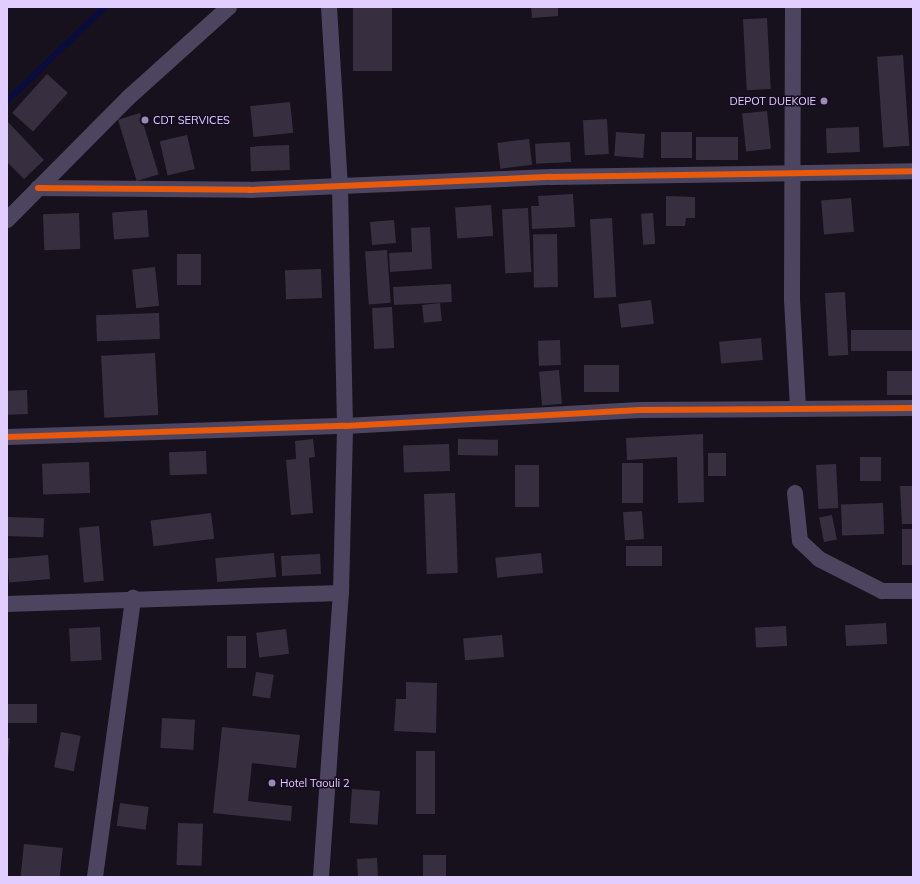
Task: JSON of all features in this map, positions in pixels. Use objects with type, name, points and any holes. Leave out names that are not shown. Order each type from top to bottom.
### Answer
[{"type":"street","points":[[7,220],[128,98],[229,7]]},
{"type":"street","points":[[321,877],[341,593],[345,426],[340,187],[329,7]]},
{"type":"street","points":[[793,7],[794,173],[792,300],[798,406]]},
{"type":"street","points":[[38,188],[340,187],[551,177],[913,171]]},
{"type":"street","points":[[7,437],[345,426],[489,417],[798,406],[913,408]]},
{"type":"street","points":[[795,493],[800,540],[819,559],[882,591],[913,591]]},
{"type":"street","points":[[7,604],[133,598],[341,593]]},
{"type":"street","points":[[95,877],[133,598]]},
{"type":"building","points":[[353,7],[392,7],[392,71],[353,71]]},
{"type":"building","points":[[531,7],[558,7],[558,16],[532,18]]},
{"type":"building","points":[[767,18],[771,89],[747,90],[743,19]]},
{"type":"building","points":[[903,55],[909,146],[883,148],[877,57]]},
{"type":"building","points":[[47,74],[68,93],[33,131],[12,113]]},
{"type":"building","points":[[290,102],[293,133],[253,137],[250,106]]},
{"type":"building","points":[[767,111],[771,149],[746,151],[742,114]]},
{"type":"building","points":[[140,113],[159,174],[137,181],[118,120]]},
{"type":"building","points":[[607,119],[609,154],[585,155],[583,120]]},
{"type":"building","points":[[7,121],[44,160],[24,179],[7,162]]},
{"type":"building","points":[[859,127],[860,152],[827,153],[826,128]]},
{"type":"building","points":[[616,132],[645,134],[643,158],[614,156]]},
{"type":"building","points":[[661,132],[692,132],[692,158],[661,158]]},
{"type":"building","points":[[187,135],[195,169],[168,175],[160,141]]},
{"type":"building","points":[[696,137],[738,137],[738,160],[696,160]]},
{"type":"building","points":[[529,139],[532,165],[500,169],[497,143]]},
{"type":"building","points":[[570,142],[571,162],[536,164],[535,144]]},
{"type":"building","points":[[289,145],[290,170],[251,171],[250,146]]},
{"type":"building","points":[[573,194],[575,227],[532,229],[531,206],[539,206],[538,196]]},
{"type":"building","points":[[666,196],[695,197],[695,218],[686,218],[685,226],[666,226]]},
{"type":"building","points":[[851,198],[854,232],[824,234],[821,201]]},
{"type":"building","points":[[491,205],[493,236],[457,238],[455,208]]},
{"type":"building","points":[[528,208],[531,272],[505,273],[502,209]]},
{"type":"building","points":[[147,210],[149,237],[114,239],[112,212]]},
{"type":"building","points":[[79,213],[80,249],[44,250],[43,214]]},
{"type":"building","points":[[653,213],[655,244],[643,245],[641,214]]},
{"type":"building","points":[[612,218],[616,297],[594,298],[590,219]]},
{"type":"building","points":[[394,220],[396,243],[372,245],[370,222]]},
{"type":"building","points":[[430,227],[432,269],[390,272],[389,253],[412,252],[411,228]]},
{"type":"building","points":[[533,234],[557,234],[558,287],[534,287]]},
{"type":"building","points":[[387,250],[391,303],[369,304],[365,252]]},
{"type":"building","points":[[177,254],[201,254],[201,285],[177,285]]},
{"type":"building","points":[[155,267],[159,306],[136,308],[132,269]]},
{"type":"building","points":[[321,269],[322,298],[286,299],[285,270]]},
{"type":"building","points":[[451,284],[452,302],[394,305],[393,287]]},
{"type":"building","points":[[845,292],[848,355],[828,356],[825,293]]},
{"type":"building","points":[[651,300],[654,324],[621,328],[618,304]]},
{"type":"building","points":[[440,303],[442,321],[424,323],[422,305]]},
{"type":"building","points":[[392,307],[394,348],[374,349],[372,308]]},
{"type":"building","points":[[159,313],[160,339],[97,341],[96,315]]},
{"type":"building","points":[[851,330],[913,330],[913,351],[851,351]]},
{"type":"building","points":[[761,338],[763,360],[721,364],[719,342]]},
{"type":"building","points":[[560,340],[561,365],[539,366],[538,341]]},
{"type":"building","points":[[155,353],[158,415],[104,418],[101,356]]},
{"type":"building","points":[[584,365],[619,365],[619,392],[584,392]]},
{"type":"building","points":[[559,370],[562,404],[542,406],[539,372]]},
{"type":"building","points":[[887,371],[913,371],[913,395],[887,395]]},
{"type":"building","points":[[27,390],[28,414],[8,415],[7,391]]},
{"type":"building","points":[[703,434],[704,502],[678,503],[677,457],[627,460],[626,438]]},
{"type":"building","points":[[313,439],[315,457],[309,458],[313,513],[291,515],[286,460],[296,459],[295,441]]},
{"type":"building","points":[[458,439],[498,440],[498,456],[458,455]]},
{"type":"building","points":[[449,444],[450,471],[404,473],[403,446]]},
{"type":"building","points":[[206,451],[207,474],[170,475],[169,452]]},
{"type":"building","points":[[708,453],[726,453],[726,476],[708,476]]},
{"type":"building","points":[[860,457],[881,457],[881,481],[860,481]]},
{"type":"building","points":[[89,462],[90,493],[43,495],[42,464]]},
{"type":"building","points":[[622,463],[643,463],[643,503],[622,503]]},
{"type":"building","points":[[836,464],[838,508],[818,509],[816,465]]},
{"type":"building","points":[[515,465],[539,465],[539,507],[515,507]]},
{"type":"building","points":[[900,486],[913,486],[913,524],[902,524]]},
{"type":"building","points":[[455,493],[458,573],[427,574],[424,494]]},
{"type":"building","points":[[883,503],[884,534],[842,535],[841,504]]},
{"type":"building","points":[[642,511],[644,539],[625,540],[623,512]]},
{"type":"building","points":[[211,513],[214,539],[154,546],[150,520]]},
{"type":"building","points":[[832,515],[837,540],[824,542],[819,517]]},
{"type":"building","points":[[7,517],[44,518],[43,537],[7,536]]},
{"type":"building","points":[[99,526],[104,581],[84,583],[79,528]]},
{"type":"building","points":[[902,529],[913,529],[913,565],[902,565]]},
{"type":"building","points":[[626,546],[662,546],[662,566],[626,566]]},
{"type":"building","points":[[274,553],[276,577],[217,582],[215,558]]},
{"type":"building","points":[[541,553],[543,573],[497,578],[495,558]]},
{"type":"building","points":[[320,554],[321,574],[282,576],[281,556]]},
{"type":"building","points":[[48,555],[50,579],[9,582],[7,559]]},
{"type":"building","points":[[886,623],[887,644],[846,646],[845,625]]},
{"type":"building","points":[[786,626],[787,646],[756,648],[755,628]]},
{"type":"building","points":[[100,627],[102,660],[71,662],[69,629]]},
{"type":"building","points":[[286,629],[289,654],[259,657],[256,633]]},
{"type":"building","points":[[502,635],[504,657],[465,660],[463,638]]},
{"type":"building","points":[[227,636],[246,636],[246,668],[227,668]]},
{"type":"building","points":[[256,672],[274,675],[270,699],[252,696]]},
{"type":"building","points":[[406,682],[437,683],[436,733],[394,731],[396,699],[406,699]]},
{"type":"building","points":[[7,704],[37,704],[37,723],[7,723]]},
{"type":"building","points":[[162,718],[195,720],[193,750],[160,748]]},
{"type":"building","points":[[222,727],[300,735],[296,768],[252,763],[248,801],[292,806],[291,821],[213,813]]},
{"type":"building","points":[[61,732],[81,736],[74,771],[54,767]]},
{"type":"building","points":[[7,738],[10,738],[8,760],[7,760]]},
{"type":"building","points":[[416,751],[435,751],[435,814],[416,814]]},
{"type":"building","points":[[352,789],[380,791],[378,825],[350,823]]},
{"type":"building","points":[[120,803],[149,807],[146,830],[117,826]]},
{"type":"building","points":[[178,823],[203,824],[202,866],[177,865]]},
{"type":"building","points":[[24,844],[63,848],[60,877],[21,877]]},
{"type":"building","points":[[423,855],[446,855],[446,877],[423,877]]},
{"type":"building","points":[[377,858],[378,877],[358,877],[357,859]]},
{"type":"waterway","points":[[7,101],[105,7]]},
{"type":"cycle path","points":[[38,188],[250,190],[551,177],[913,171]]},
{"type":"cycle path","points":[[7,437],[345,426],[640,410],[913,408]]},
{"type":"place","name":"DEPOT DUEKOIE","points":[[824,101]]},
{"type":"place","name":"CDT SERVICES","points":[[145,120]]},
{"type":"place","name":"Hotel Taouli 2","points":[[272,783]]}]
